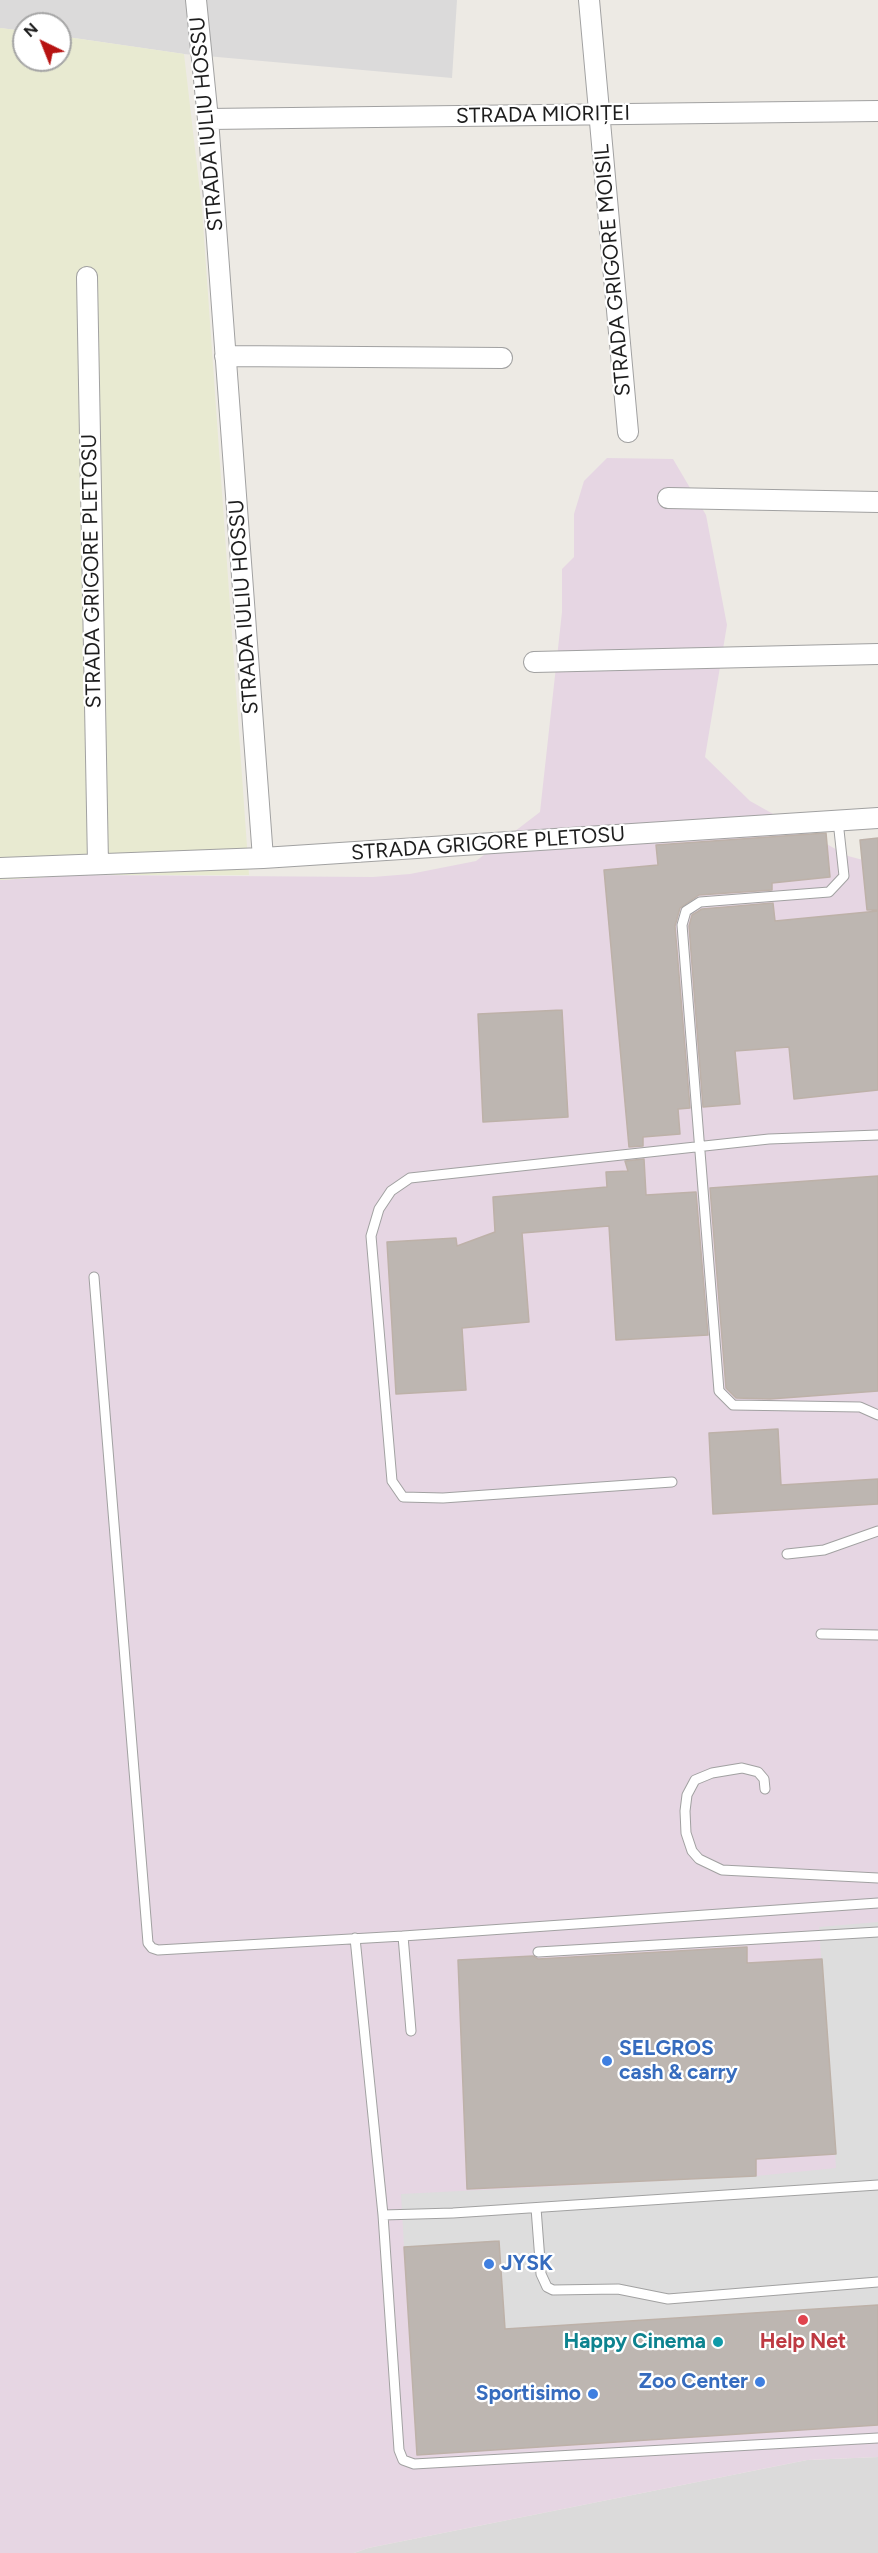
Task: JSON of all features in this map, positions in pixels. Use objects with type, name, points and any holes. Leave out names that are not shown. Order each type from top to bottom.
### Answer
[{"type":"street","name":"STRADA IULIU HOSSU","points":[[196,0],[208,119],[263,858]]},
{"type":"street","name":"STRADA GRIGORE MOISIL","points":[[589,0],[628,432]]},
{"type":"street","name":"STRADA MIORIȚEI","points":[[208,119],[878,111]]},
{"type":"street","name":"STRADA GRIGORE PLETOSU","points":[[87,277],[98,864]]},
{"type":"street","points":[[225,356],[502,358]]},
{"type":"street","points":[[668,498],[878,502]]},
{"type":"street","points":[[534,662],[878,654]]},
{"type":"street","name":"STRADA GRIGORE PLETOSU","points":[[0,868],[263,858],[878,818]]},
{"type":"lane","points":[[838,821],[844,876],[829,892],[700,902],[686,911],[682,925],[719,1391],[733,1405],[861,1407],[878,1415]]},
{"type":"lane","points":[[672,1482],[443,1498],[403,1497],[392,1482],[371,1236],[379,1209],[391,1191],[410,1178],[769,1140],[878,1135]]},
{"type":"lane","points":[[94,1277],[148,1943],[152,1948],[158,1950],[403,1936],[878,1903]]},
{"type":"lane","points":[[787,1554],[824,1550],[878,1531]]},
{"type":"lane","points":[[821,1634],[878,1635]]},
{"type":"lane","points":[[765,1789],[764,1779],[758,1772],[742,1768],[712,1773],[695,1780],[687,1795],[686,1833],[692,1851],[699,1859],[722,1870],[878,1878]]},
{"type":"lane","points":[[538,1952],[878,1932]]},
{"type":"lane","points":[[403,1936],[411,2031]]},
{"type":"lane","points":[[355,1938],[383,2215],[400,2456],[408,2463],[878,2438]]},
{"type":"lane","points":[[383,2215],[536,2208],[878,2185]]},
{"type":"lane","points":[[536,2208],[541,2274],[543,2281],[553,2290],[618,2289],[668,2299],[878,2282]]},
{"type":"shaded area","points":[[0,0],[457,0],[452,78],[184,54],[72,38],[72,12],[12,12],[12,30],[0,28]]},
{"type":"shaded area","points":[[607,458],[673,459],[706,515],[727,625],[705,757],[750,801],[848,856],[878,864],[878,2457],[807,2460],[368,2548],[354,2553],[0,2553],[0,880],[77,875],[373,877],[410,874],[476,861],[540,812],[562,612],[562,569],[574,557],[574,514],[584,481]]},
{"type":"shaded area","points":[[878,1922],[878,2305],[505,2329],[499,2241],[404,2247],[401,2194],[756,2176],[836,2168],[819,1927]]},
{"type":"shaded area","points":[[878,2457],[878,2553],[354,2553],[368,2548],[807,2460]]},
{"type":"green space","points":[[0,28],[12,30],[12,72],[72,72],[72,38],[184,54],[202,209],[249,875],[77,875],[0,880]]},
{"type":"building","points":[[826,833],[830,877],[772,883],[772,890],[699,895],[680,908],[675,926],[690,1108],[678,1109],[680,1134],[643,1137],[643,1146],[629,1147],[604,870],[658,865],[656,845]]},
{"type":"building","points":[[878,838],[878,910],[867,910],[860,840]]},
{"type":"building","points":[[773,903],[775,921],[878,911],[878,1090],[794,1099],[789,1047],[735,1051],[740,1104],[703,1107],[689,926],[692,915],[702,909]]},
{"type":"building","points":[[562,1010],[568,1117],[483,1122],[478,1014]]},
{"type":"building","points":[[644,1159],[646,1195],[696,1192],[708,1335],[616,1340],[609,1226],[522,1233],[529,1322],[462,1328],[466,1390],[396,1394],[387,1242],[456,1238],[457,1246],[495,1232],[493,1197],[607,1187],[606,1172],[628,1171],[625,1161]]},
{"type":"building","points":[[878,1176],[878,1391],[770,1399],[736,1398],[726,1388],[710,1188]]},
{"type":"building","points":[[778,1429],[781,1485],[878,1479],[878,1504],[713,1514],[709,1433]]},
{"type":"building","name":"SELGROS cash & carry","points":[[747,1947],[747,1963],[822,1959],[836,2154],[756,2159],[756,2176],[467,2189],[458,1960],[533,1956],[538,1959]]},
{"type":"building","points":[[499,2241],[505,2329],[878,2305],[878,2425],[417,2455],[404,2247]]},
{"type":"place","name":"SELGROS cash & carry","points":[[607,2061]]},
{"type":"place","name":"JYSK","points":[[489,2264]]},
{"type":"place","name":"Help Net","points":[[803,2320]]},
{"type":"place","name":"Happy Cinema","points":[[718,2342]]},
{"type":"place","name":"Zoo Center","points":[[760,2382]]},
{"type":"place","name":"Sportisimo","points":[[593,2394]]}]
